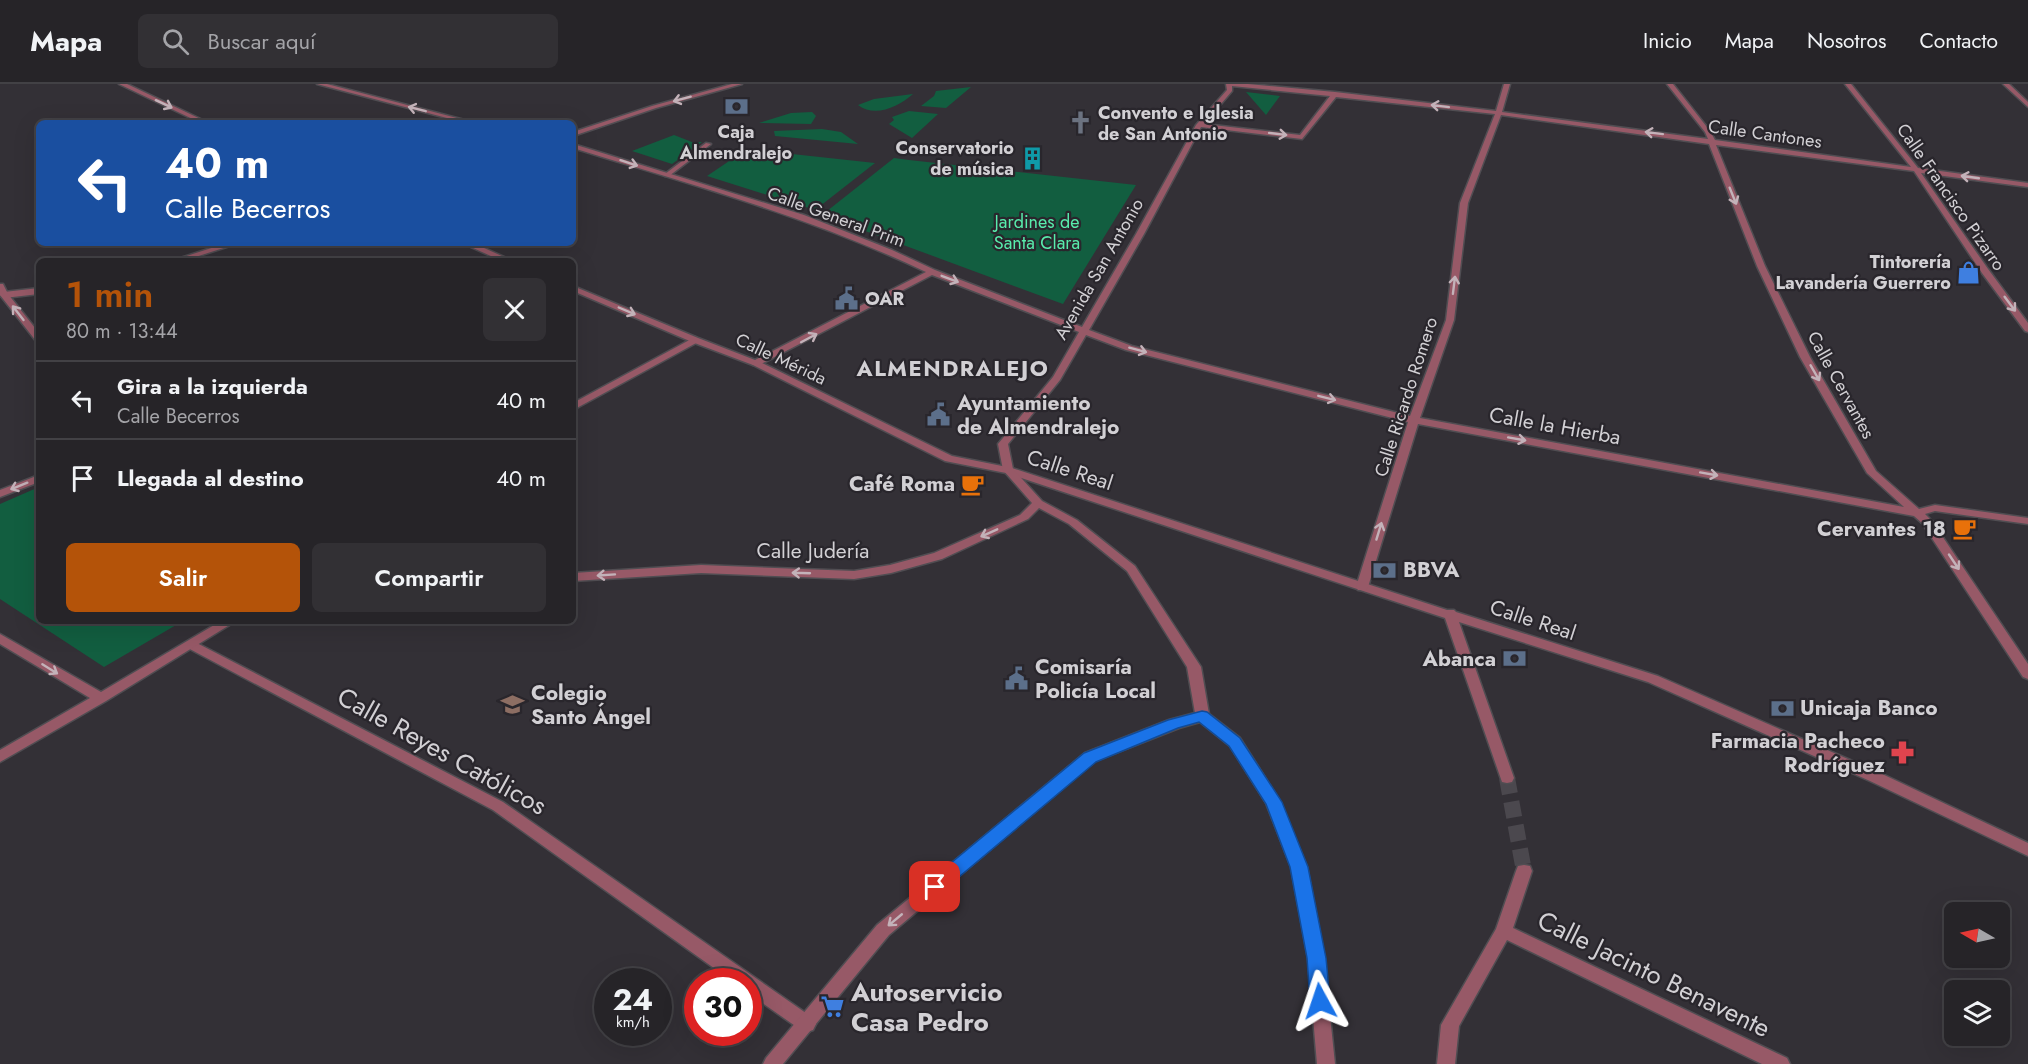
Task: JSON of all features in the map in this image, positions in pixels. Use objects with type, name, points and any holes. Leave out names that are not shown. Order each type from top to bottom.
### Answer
[{"type":"street","points":[[122,84],[200,120]]},
{"type":"street","points":[[320,84],[462,120]]},
{"type":"street","points":[[576,133],[654,107],[739,84]]},
{"type":"street","name":"Calle Cantones","points":[[1231,84],[1498,113],[2028,185]]},
{"type":"street","name":"Avenida San Antonio","points":[[1008,470],[1003,444],[1056,378],[1140,234],[1199,125],[1230,90],[1231,84]]},
{"type":"street","name":"Calle Ricardo Romero","points":[[1362,587],[1414,420],[1450,320],[1464,203],[1498,113],[1506,84]]},
{"type":"street","name":"Calle Cervantes","points":[[1670,84],[1708,132],[1761,266],[1805,357],[1872,473],[1926,521],[2028,674]]},
{"type":"street","name":"Calle Francisco Pizarro","points":[[1848,84],[1916,170],[2028,329]]},
{"type":"street","points":[[2006,84],[2028,105]]},
{"type":"street","points":[[1199,125],[1302,137],[1335,94]]},
{"type":"street","points":[[667,175],[708,144]]},
{"type":"street","name":"Calle General Prim","points":[[576,147],[811,221],[903,257],[932,273],[1083,330]]},
{"type":"street","points":[[185,258],[225,246]]},
{"type":"street","points":[[473,246],[502,258]]},
{"type":"street","points":[[756,363],[932,273]]},
{"type":"street","name":"Calle Mérida","points":[[576,289],[695,340],[756,363],[949,459],[1008,470]]},
{"type":"street","points":[[1,292],[36,291]]},
{"type":"street","points":[[1,292],[36,335]]},
{"type":"street","name":"Calle la Hierba","points":[[1083,330],[1129,348],[1414,420],[1917,513],[1935,508],[2028,521]]},
{"type":"street","points":[[576,405],[695,340]]},
{"type":"street","points":[[1008,470],[1038,503],[1073,522],[1131,568],[1194,667],[1202,716],[1234,742],[1273,802],[1299,867],[1316,958],[1326,1064]]},
{"type":"street","name":"Calle Real","points":[[1008,470],[1362,587],[1653,679],[1875,777],[2028,850]]},
{"type":"street","points":[[0,494],[36,479]]},
{"type":"street","name":"Calle Judería","points":[[576,577],[701,569],[854,575],[891,569],[938,556],[1024,517],[1038,503]]},
{"type":"street","points":[[1450,613],[1507,778]]},
{"type":"street","points":[[0,757],[225,624]]},
{"type":"street","points":[[0,638],[101,698]]},
{"type":"street","name":"Calle Reyes Católicos","points":[[191,644],[498,806],[727,968]]},
{"type":"street","points":[[772,1064],[883,930],[1090,758],[1174,724],[1202,716]]},
{"type":"street","points":[[1446,1064],[1450,1025],[1504,931],[1524,871]]},
{"type":"street","name":"Calle Jacinto Benavente","points":[[1504,931],[1781,1064]]},
{"type":"street","name":"Calle Reyes Católicos","points":[[762,992],[807,1024]]},
{"type":"green space","points":[[971,87],[946,108],[921,106],[934,96],[936,91]]},
{"type":"green space","points":[[1246,92],[1280,96],[1266,115]]},
{"type":"green space","points":[[913,94],[893,107],[879,111],[865,109],[858,105],[874,99]]},
{"type":"green space","points":[[909,111],[938,114],[912,138],[889,124],[894,120],[892,117]]},
{"type":"green space","points":[[812,112],[816,116],[811,124],[759,123],[791,113]]},
{"type":"green space","points":[[822,129],[841,132],[858,144],[775,136],[774,131]]},
{"type":"green space","points":[[674,135],[692,142],[702,142],[672,164],[632,151]]},
{"type":"green space","points":[[747,149],[875,163],[815,210],[707,176]]},
{"type":"green space","name":"Jardines de Santa Clara","points":[[894,158],[1136,185],[1063,304],[822,215]]},
{"type":"green space","points":[[36,488],[36,623],[0,599],[0,504]]},
{"type":"green space","points":[[38,624],[178,624],[104,667]]},
{"type":"tunnel","points":[[1507,778],[1524,871]]},
{"type":"place","name":"Caja Almendralejo","points":[[736,106]]},
{"type":"place","name":"Convento e Iglesia de San Antonio","points":[[1080,123]]},
{"type":"place","name":"Conservatorio de música","points":[[1032,158]]},
{"type":"place","name":"Tintorería Lavandería Guerrero","points":[[1969,272]]},
{"type":"place","name":"OAR","points":[[847,299]]},
{"type":"place","name":"Ayuntamiento de Almendralejo","points":[[939,415]]},
{"type":"place","name":"Café Roma","points":[[973,484]]},
{"type":"place","name":"Cervantes 18","points":[[1964,529]]},
{"type":"place","name":"BBVA","points":[[1385,570]]},
{"type":"place","name":"Abanca","points":[[1514,659]]},
{"type":"place","name":"Comisaría Policía Local","points":[[1017,679]]},
{"type":"place","name":"Colegio Santo Ángel","points":[[513,705]]},
{"type":"place","name":"Unicaja Banco","points":[[1782,708]]},
{"type":"place","name":"Farmacia Pacheco Rodríguez","points":[[1903,753]]},
{"type":"place","name":"Autoservicio Casa Pedro","points":[[833,1007]]},
{"type":"district","name":"ALMENDRALEJO","points":[[953,368]]},
{"type":"route","points":[[935,887],[1090,758],[1174,724],[1202,716],[1234,742],[1273,802],[1299,867],[1316,958],[1320,1001]]}]
